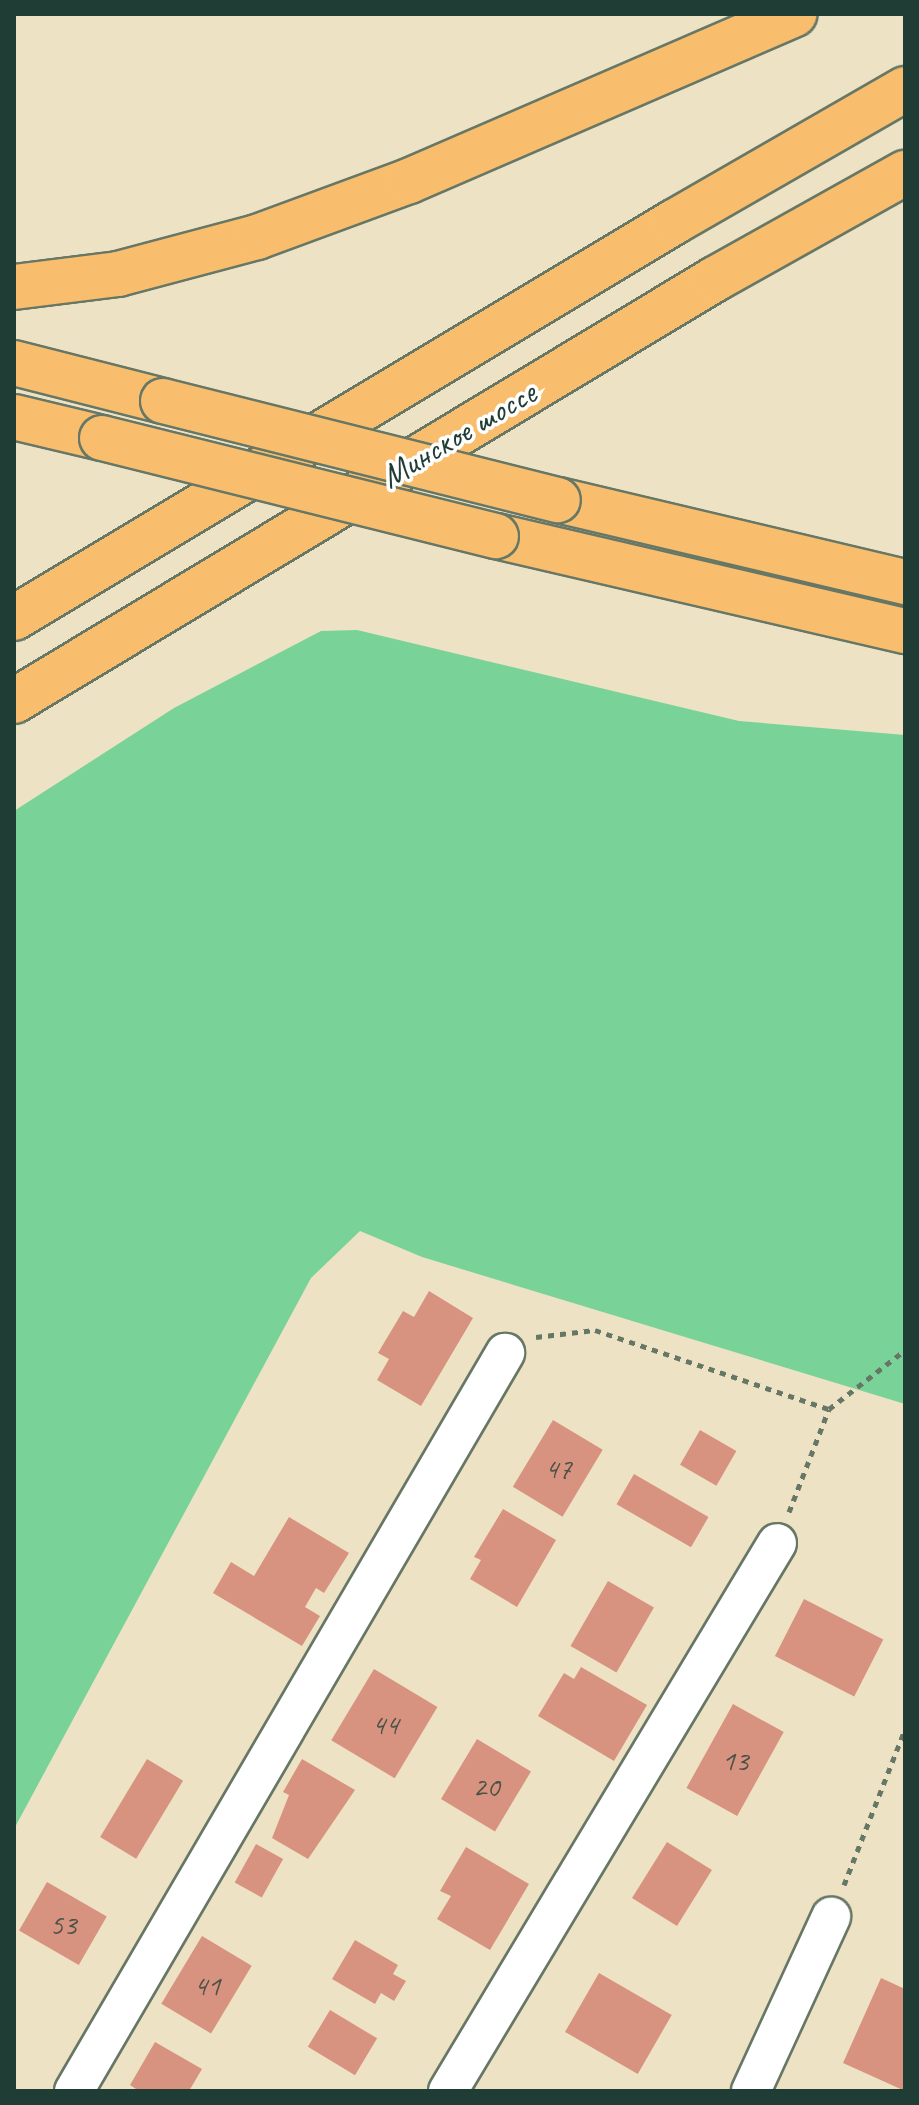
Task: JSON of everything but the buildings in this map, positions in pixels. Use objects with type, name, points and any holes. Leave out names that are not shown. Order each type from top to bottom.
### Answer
[{"type":"main road","points":[[14,287],[118,274],[257,237],[409,181],[794,14]]},
{"type":"main road","name":"Минское шоссе","points":[[14,618],[660,230],[905,89]]},
{"type":"main road","name":"Минское шоссе","points":[[14,701],[715,279],[905,173]]},
{"type":"main road","points":[[14,363],[558,500],[905,582]]},
{"type":"main road","points":[[14,417],[496,536],[905,631]]},
{"type":"street","points":[[74,2091],[505,1353]]},
{"type":"street","points":[[448,2091],[777,1543]]},
{"type":"street","points":[[751,2091],[831,1917]]},
{"type":"path","points":[[505,1353],[538,1336],[595,1330],[829,1409]]},
{"type":"path","points":[[777,1543],[829,1409],[905,1350]]},
{"type":"path","points":[[831,1917],[905,1729]]},
{"type":"green space","points":[[357,630],[739,721],[905,735],[905,1404],[422,1257],[360,1231],[311,1278],[14,1829],[14,811],[174,708],[321,631]]}]
